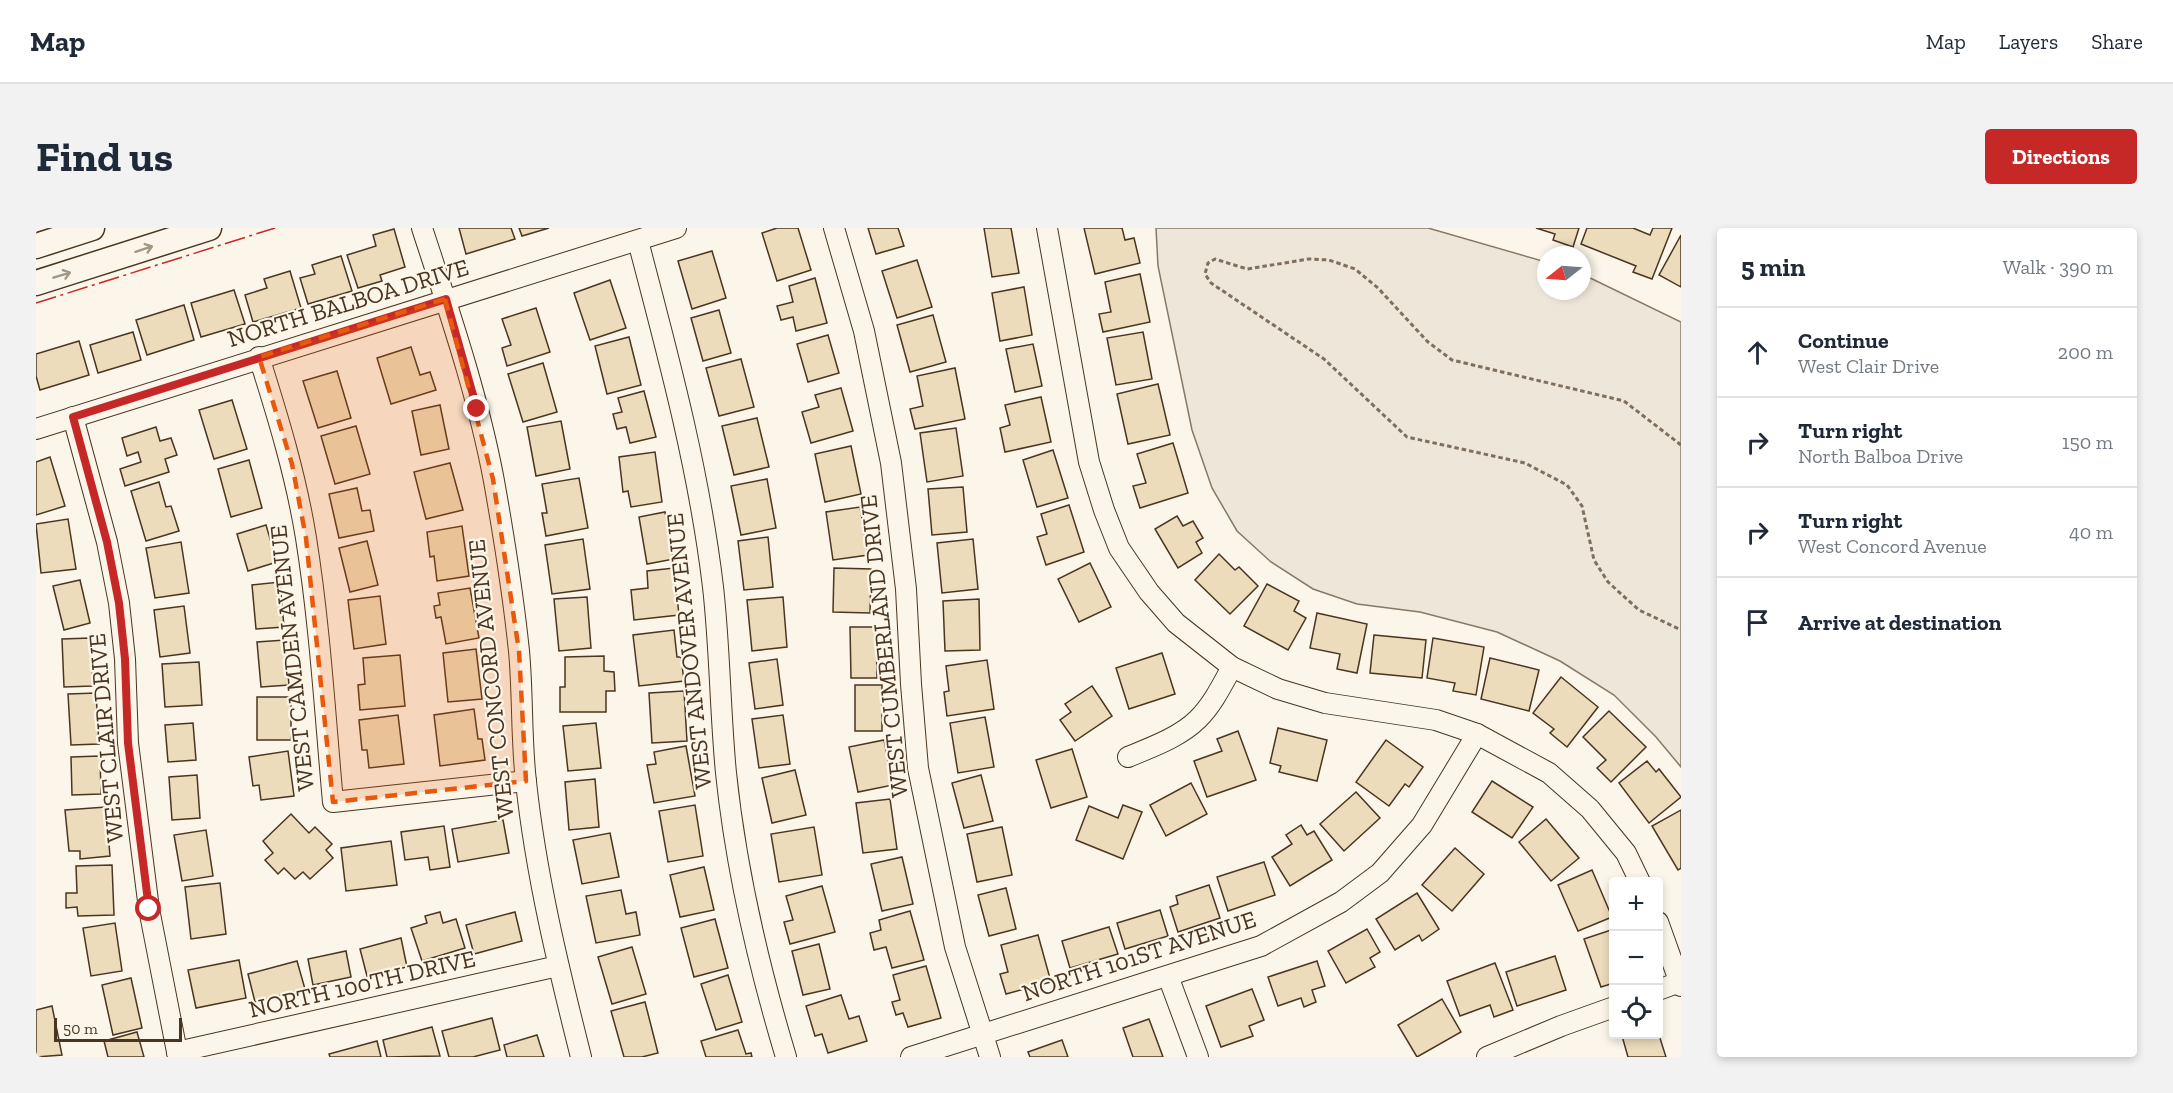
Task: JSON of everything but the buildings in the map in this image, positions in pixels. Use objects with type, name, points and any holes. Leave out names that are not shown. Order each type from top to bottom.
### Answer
[{"type":"main road","points":[[36,283],[209,228]]},
{"type":"main road","points":[[36,246],[79,229],[88,267]]},
{"type":"street","name":"WEST CONCORD AVENUE","points":[[422,228],[446,299],[494,479],[519,651],[526,781],[539,872],[558,966],[581,1057]]},
{"type":"street","name":"NORTH BALBOA DRIVE","points":[[36,429],[259,357],[676,228]]},
{"type":"street","name":"WEST CUMBERLAND DRIVE","points":[[834,228],[864,331],[891,463],[906,589],[918,768],[955,947],[990,1057]]},
{"type":"street","points":[[1047,228],[1089,462],[1104,510],[1119,548],[1149,592],[1176,623],[1232,667],[1278,689],[1325,703],[1436,720],[1478,734],[1549,772],[1590,808],[1626,853],[1638,877]]},
{"type":"street","name":"WEST ANDOVER AVENUE","points":[[638,241],[693,457],[713,587],[726,773],[741,875],[764,984],[786,1057]]},
{"type":"street","name":"WEST CAMDEN AVENUE","points":[[259,357],[292,464],[306,538],[317,617],[333,802],[526,781]]},
{"type":"street","name":"WEST CLAIR DRIVE","points":[[73,417],[107,542],[119,603],[125,659],[128,743],[149,909],[177,1054]]},
{"type":"street","points":[[1128,757],[1164,742],[1197,720],[1215,698],[1232,667]]},
{"type":"street","name":"NORTH 101ST AVENUE","points":[[911,1057],[1261,946],[1341,902],[1380,873],[1422,825],[1478,734]]},
{"type":"street","points":[[1662,931],[1680,984],[1663,989]]},
{"type":"street","name":"NORTH 100TH DRIVE","points":[[177,1054],[558,966]]},
{"type":"street","points":[[1168,976],[1198,1057]]},
{"type":"street","points":[[1488,1057],[1609,1009]]},
{"type":"path","points":[[1681,445],[1624,400],[1452,360],[1428,342],[1378,288],[1355,269],[1329,260],[1309,259],[1246,269],[1215,259],[1208,263],[1205,274],[1210,283],[1324,359],[1407,437],[1525,463],[1567,485],[1582,506],[1594,560],[1608,582],[1639,610],[1681,630]]},
{"type":"highlighted area","points":[[445,299],[493,479],[519,651],[526,781],[333,802],[306,538],[292,464],[259,357]]},
{"type":"shaded area","points":[[1156,228],[1428,228],[1537,259],[1537,300],[1591,300],[1591,278],[1681,322],[1681,767],[1656,737],[1614,695],[1560,661],[1497,632],[1420,612],[1357,604],[1313,589],[1271,562],[1237,531],[1212,488],[1192,430],[1158,266]]},
{"type":"power","points":[[36,303],[275,228]]},
{"type":"route","points":[[149,909],[128,743],[125,659],[119,603],[107,542],[73,417],[446,299],[477,409]]}]
